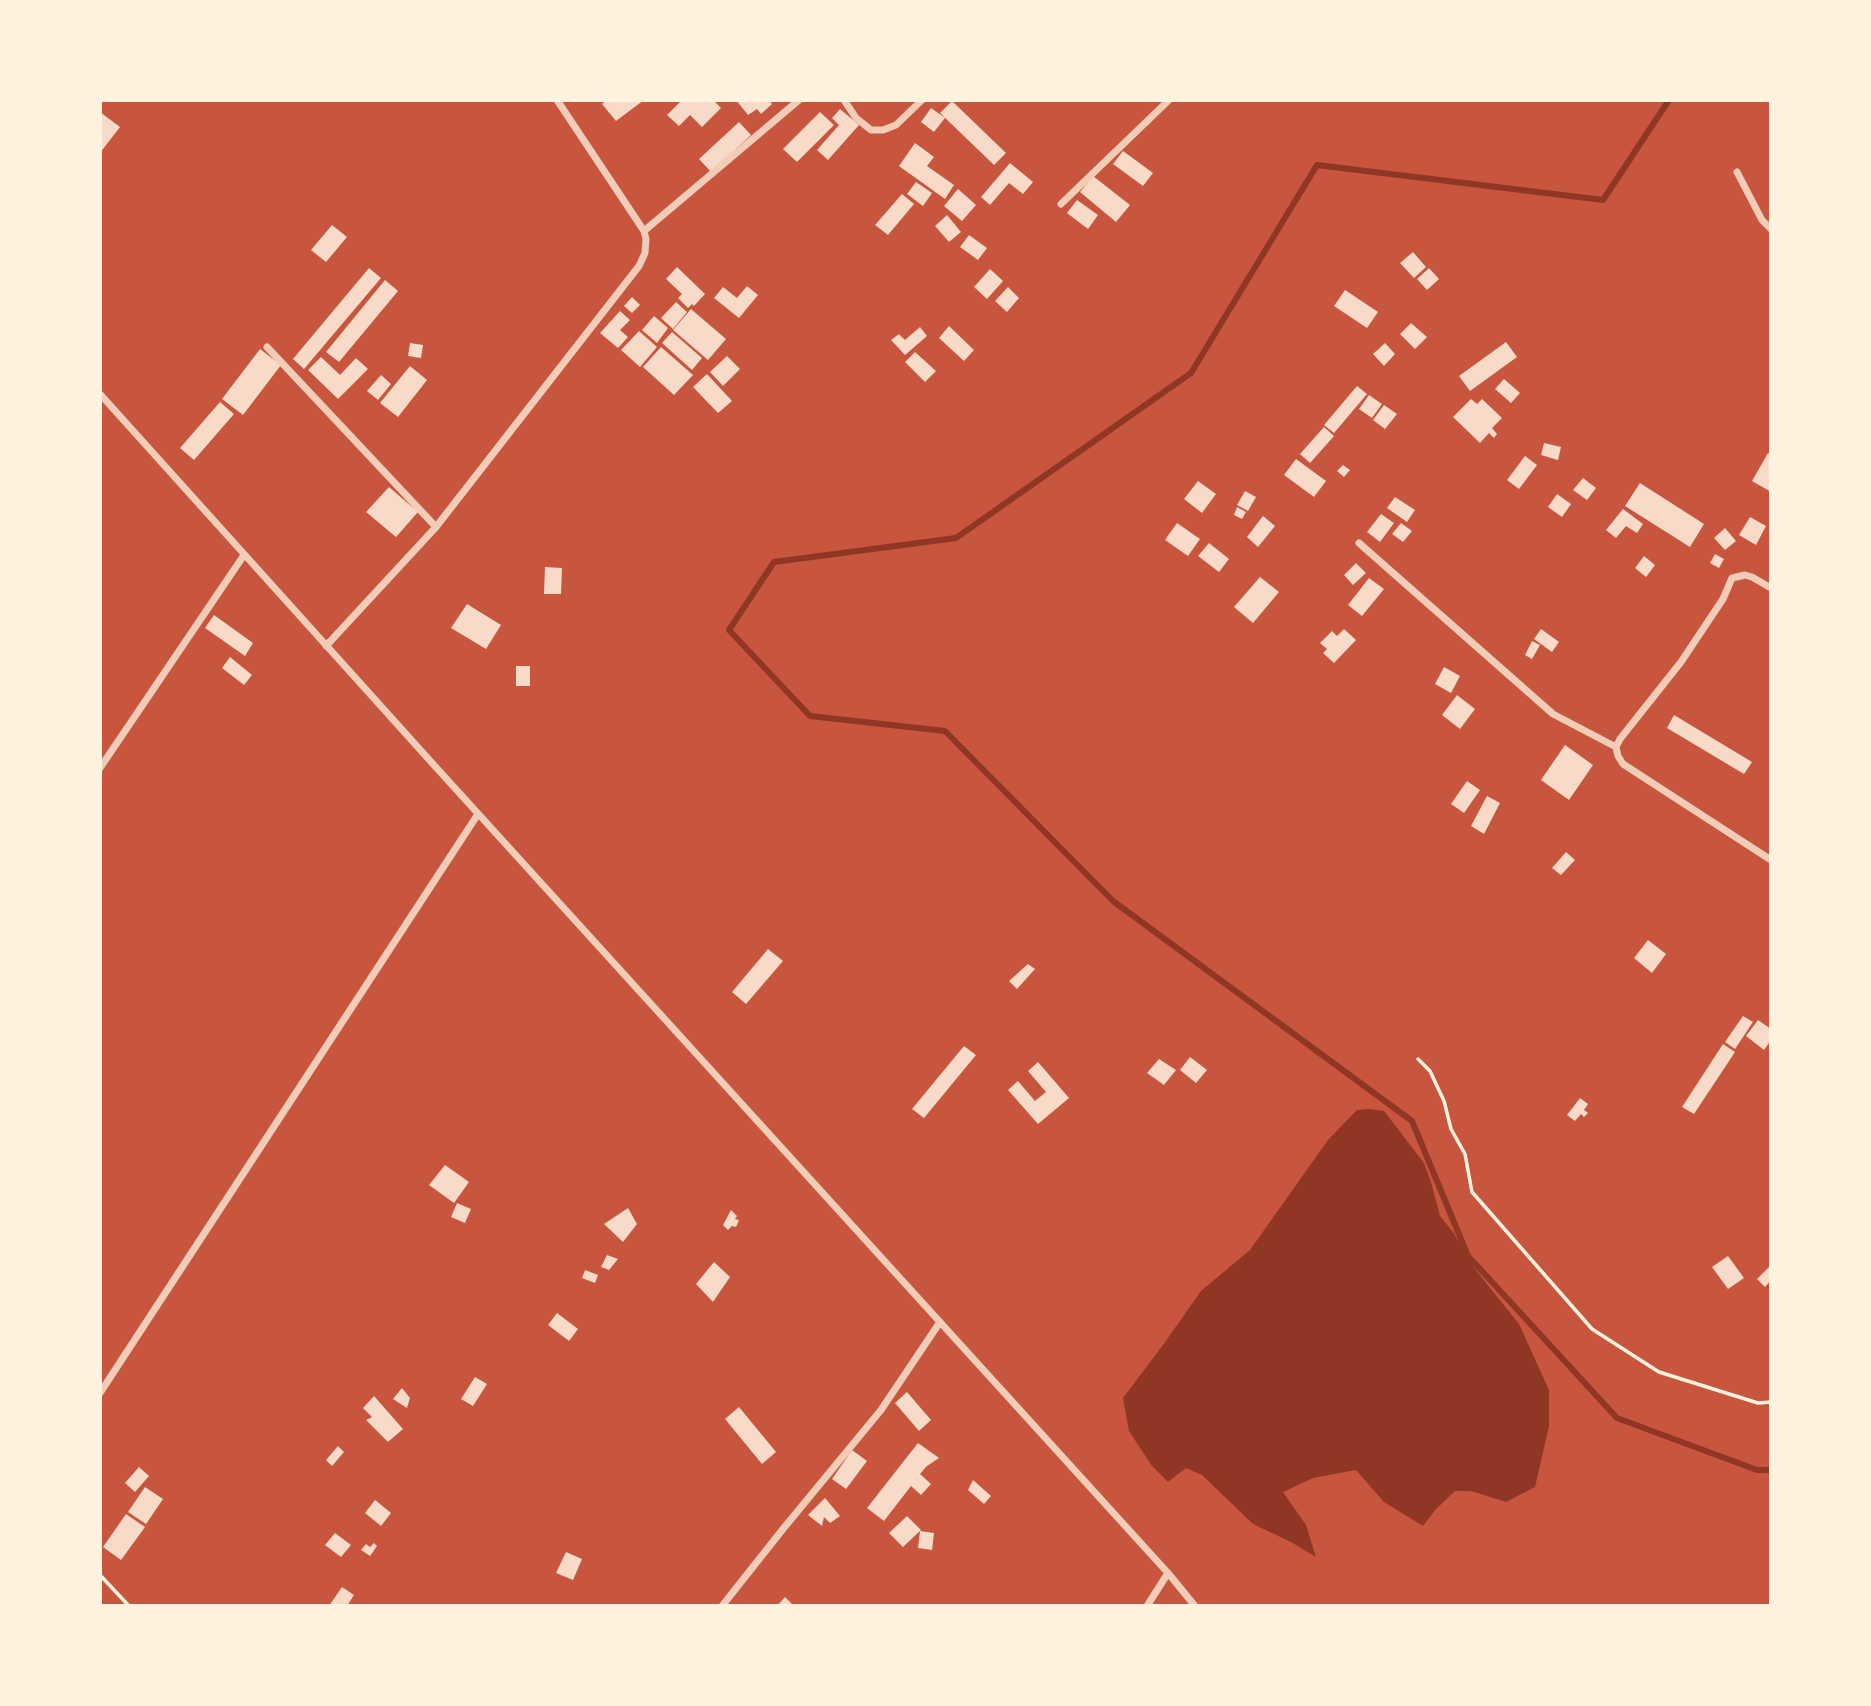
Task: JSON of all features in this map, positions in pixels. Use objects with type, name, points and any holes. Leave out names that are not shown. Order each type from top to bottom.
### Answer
[{"type":"street","points":[[326,646],[436,527],[639,266],[645,253],[644,231],[557,100]]},
{"type":"street","points":[[644,231],[799,100]]},
{"type":"street","points":[[844,100],[856,118],[871,130],[883,130],[896,124],[922,100]]},
{"type":"street","points":[[1061,204],[1169,100]]},
{"type":"street","points":[[1737,172],[1762,220],[1771,229]]},
{"type":"street","points":[[267,347],[436,527]]},
{"type":"street","points":[[100,394],[1195,1606]]},
{"type":"street","points":[[1359,543],[1553,714],[1616,747]]},
{"type":"street","points":[[100,768],[244,555]]},
{"type":"street","points":[[1771,588],[1745,575],[1732,578],[1723,599],[1681,662],[1616,747],[1623,764],[1771,860]]},
{"type":"street","points":[[100,1393],[478,814]]},
{"type":"street","points":[[722,1606],[881,1410],[940,1322]]},
{"type":"street","points":[[1147,1606],[1168,1573]]},
{"type":"path","points":[[1418,1059],[1430,1071],[1444,1101],[1451,1129],[1465,1154],[1472,1192],[1592,1329],[1659,1372],[1758,1403],[1771,1402]]},
{"type":"path","points":[[100,1575],[129,1606]]},
{"type":"shaded area","points":[[1357,1110],[1384,1111],[1424,1163],[1440,1216],[1475,1269],[1519,1324],[1549,1390],[1549,1426],[1535,1487],[1506,1502],[1471,1491],[1455,1491],[1423,1526],[1384,1502],[1356,1470],[1313,1478],[1283,1492],[1306,1525],[1316,1557],[1253,1524],[1202,1475],[1186,1468],[1168,1482],[1152,1466],[1129,1431],[1123,1398],[1201,1291],[1250,1250],[1328,1140]]},
{"type":"building","points":[[607,100],[644,100],[616,121],[602,104]]},
{"type":"building","points":[[682,100],[713,100],[721,108],[702,127],[690,115],[679,126],[667,115]]},
{"type":"building","points":[[736,100],[769,100],[772,104],[761,114],[757,109],[748,115]]},
{"type":"building","points":[[952,101],[1006,153],[994,165],[940,113]]},
{"type":"building","points":[[931,108],[945,118],[934,132],[921,122]]},
{"type":"building","points":[[840,109],[859,125],[828,160],[817,150],[839,125],[832,118]]},
{"type":"building","points":[[100,112],[120,127],[100,153]]},
{"type":"building","points":[[820,112],[834,125],[797,162],[783,149]]},
{"type":"building","points":[[739,122],[751,135],[711,172],[699,159]]},
{"type":"building","points":[[915,143],[934,157],[927,166],[954,185],[945,199],[899,166]]},
{"type":"building","points":[[1123,151],[1153,173],[1143,186],[1113,164]]},
{"type":"building","points":[[1010,163],[1033,182],[1023,194],[1009,183],[990,205],[981,197]]},
{"type":"building","points":[[1093,176],[1130,205],[1116,222],[1080,192]]},
{"type":"building","points":[[916,182],[932,193],[923,206],[907,194]]},
{"type":"building","points":[[958,189],[976,205],[962,221],[944,206]]},
{"type":"building","points":[[902,194],[914,204],[888,235],[875,225]]},
{"type":"building","points":[[1077,200],[1098,215],[1088,229],[1067,213]]},
{"type":"building","points":[[947,215],[961,232],[949,242],[935,226]]},
{"type":"building","points":[[332,225],[347,237],[326,262],[311,250]]},
{"type":"building","points":[[969,235],[987,248],[978,260],[960,247]]},
{"type":"building","points":[[1413,252],[1426,267],[1414,278],[1400,263]]},
{"type":"building","points":[[677,267],[705,294],[694,306],[692,304],[688,308],[678,298],[682,294],[666,279]]},
{"type":"building","points":[[369,268],[381,278],[304,369],[293,359]]},
{"type":"building","points":[[1429,268],[1439,279],[1427,290],[1417,279]]},
{"type":"building","points":[[990,269],[1003,281],[987,299],[974,287]]},
{"type":"building","points":[[385,280],[398,291],[339,362],[326,352]]},
{"type":"building","points":[[747,286],[758,295],[739,318],[714,298],[723,287],[737,298]]},
{"type":"building","points":[[1008,287],[1019,298],[1007,312],[995,301]]},
{"type":"building","points":[[1345,290],[1378,312],[1367,328],[1334,306]]},
{"type":"building","points":[[632,297],[640,305],[632,313],[624,306]]},
{"type":"building","points":[[676,302],[687,312],[673,329],[661,318]]},
{"type":"building","points":[[691,309],[726,339],[708,360],[673,330]]},
{"type":"building","points":[[620,311],[630,320],[620,330],[628,337],[618,348],[600,333]]},
{"type":"building","points":[[654,316],[668,328],[657,343],[642,330]]},
{"type":"building","points":[[1411,323],[1427,337],[1415,349],[1400,334]]},
{"type":"building","points":[[949,326],[974,350],[964,361],[939,338]]},
{"type":"building","points":[[920,327],[927,336],[905,355],[891,340],[899,334],[905,340]]},
{"type":"building","points":[[639,331],[657,347],[640,367],[621,350]]},
{"type":"building","points":[[672,332],[702,358],[692,370],[662,343]]},
{"type":"building","points":[[1506,342],[1517,357],[1470,391],[1459,376]]},
{"type":"building","points":[[410,343],[423,345],[421,358],[408,356]]},
{"type":"building","points":[[1385,343],[1395,354],[1384,366],[1373,354]]},
{"type":"building","points":[[661,347],[693,375],[674,395],[643,367]]},
{"type":"building","points":[[260,349],[281,365],[243,415],[222,399]]},
{"type":"building","points":[[915,352],[936,371],[925,382],[905,362]]},
{"type":"building","points":[[727,356],[740,369],[723,386],[710,372]]},
{"type":"building","points":[[321,357],[340,375],[356,358],[368,369],[338,399],[308,370]]},
{"type":"building","points":[[410,366],[427,380],[398,417],[380,403]]},
{"type":"building","points":[[707,374],[732,401],[718,413],[693,387]]},
{"type":"building","points":[[381,375],[391,384],[378,400],[367,391]]},
{"type":"building","points":[[1504,379],[1520,393],[1511,403],[1495,389]]},
{"type":"building","points":[[1357,386],[1367,394],[1334,433],[1324,425]]},
{"type":"building","points":[[1369,395],[1382,404],[1372,418],[1359,409]]},
{"type":"building","points":[[1471,399],[1477,404],[1482,399],[1502,418],[1492,428],[1497,434],[1494,438],[1489,433],[1480,443],[1453,417]]},
{"type":"building","points":[[220,402],[234,414],[194,460],[180,448]]},
{"type":"building","points":[[1384,405],[1397,414],[1385,429],[1373,420]]},
{"type":"building","points":[[1324,427],[1334,436],[1310,463],[1300,454]]},
{"type":"building","points":[[1544,443],[1561,447],[1558,460],[1541,455]]},
{"type":"building","points":[[1768,453],[1771,454],[1771,492],[1752,481]]},
{"type":"building","points":[[1525,456],[1537,465],[1519,489],[1507,480]]},
{"type":"building","points":[[1296,459],[1326,481],[1314,497],[1284,475]]},
{"type":"building","points":[[1343,465],[1350,470],[1344,477],[1337,471]]},
{"type":"building","points":[[1583,478],[1596,488],[1587,500],[1573,490]]},
{"type":"building","points":[[1198,481],[1216,494],[1202,513],[1184,499]]},
{"type":"building","points":[[1640,483],[1704,524],[1690,547],[1625,506]]},
{"type":"building","points":[[389,487],[418,512],[396,537],[366,512]]},
{"type":"building","points":[[1245,491],[1256,497],[1248,511],[1237,505]]},
{"type":"building","points":[[1557,494],[1571,504],[1562,517],[1548,507]]},
{"type":"building","points":[[1395,497],[1415,510],[1407,522],[1387,508]]},
{"type":"building","points":[[1237,507],[1246,512],[1242,519],[1234,515]]},
{"type":"building","points":[[1623,509],[1643,524],[1637,533],[1626,526],[1616,538],[1606,530]]},
{"type":"building","points":[[1381,514],[1394,523],[1380,542],[1367,532]]},
{"type":"building","points":[[1263,516],[1275,526],[1258,547],[1247,537]]},
{"type":"building","points":[[1750,517],[1766,526],[1756,545],[1739,535]]},
{"type":"building","points":[[1177,523],[1200,539],[1188,556],[1165,540]]},
{"type":"building","points":[[1401,523],[1412,531],[1403,542],[1392,534]]},
{"type":"building","points":[[1725,528],[1736,541],[1725,550],[1714,538]]},
{"type":"building","points":[[1209,543],[1229,559],[1219,572],[1198,556]]},
{"type":"building","points":[[1715,554],[1724,559],[1719,568],[1710,563]]},
{"type":"building","points":[[1644,556],[1655,565],[1646,577],[1635,568]]},
{"type":"building","points":[[1356,563],[1366,573],[1353,585],[1344,575]]},
{"type":"building","points":[[545,567],[562,568],[561,594],[544,594]]},
{"type":"building","points":[[1260,577],[1279,592],[1253,623],[1234,607]]},
{"type":"building","points":[[1369,578],[1384,589],[1362,616],[1348,605]]},
{"type":"building","points":[[467,604],[501,625],[486,649],[451,628]]},
{"type":"building","points":[[214,615],[253,643],[245,656],[205,628]]},
{"type":"building","points":[[1344,629],[1356,640],[1334,663],[1323,653],[1327,649],[1320,643],[1332,631],[1337,636]]},
{"type":"building","points":[[1541,629],[1559,642],[1552,652],[1534,639]]},
{"type":"building","points":[[1532,641],[1540,645],[1532,659],[1525,655]]},
{"type":"building","points":[[230,657],[252,675],[244,685],[222,668]]},
{"type":"building","points":[[516,666],[530,666],[530,686],[516,686]]},
{"type":"building","points":[[1444,667],[1460,676],[1451,693],[1435,684]]},
{"type":"building","points":[[1457,695],[1475,709],[1460,729],[1442,715]]},
{"type":"building","points":[[1674,715],[1752,762],[1744,774],[1667,728]]},
{"type":"building","points":[[1565,745],[1593,765],[1569,800],[1541,780]]},
{"type":"building","points":[[1467,781],[1480,790],[1464,813],[1451,804]]},
{"type":"building","points":[[1487,796],[1500,803],[1484,834],[1471,826]]},
{"type":"building","points":[[1566,852],[1575,860],[1561,875],[1552,868]]},
{"type":"building","points":[[1648,940],[1666,954],[1652,973],[1634,958]]},
{"type":"building","points":[[768,949],[783,961],[746,1004],[732,992]]},
{"type":"building","points":[[1028,964],[1035,969],[1017,989],[1009,981]]},
{"type":"building","points":[[1743,1016],[1753,1022],[1735,1049],[1725,1042]]},
{"type":"building","points":[[1758,1020],[1771,1029],[1771,1040],[1764,1050],[1746,1036]]},
{"type":"building","points":[[1723,1044],[1735,1052],[1694,1114],[1682,1107]]},
{"type":"building","points":[[964,1046],[976,1055],[924,1118],[912,1109]]},
{"type":"building","points":[[1190,1057],[1207,1070],[1196,1083],[1180,1070]]},
{"type":"building","points":[[1159,1059],[1176,1070],[1164,1085],[1147,1073]]},
{"type":"building","points":[[1038,1062],[1069,1098],[1038,1124],[1008,1090],[1018,1081],[1035,1101],[1046,1092],[1028,1071]]},
{"type":"building","points":[[1580,1098],[1588,1104],[1584,1110],[1588,1113],[1584,1117],[1581,1114],[1575,1121],[1567,1115]]},
{"type":"building","points":[[445,1165],[469,1182],[454,1203],[429,1185]]},
{"type":"building","points":[[457,1203],[471,1209],[465,1223],[451,1217]]},
{"type":"building","points":[[628,1208],[637,1224],[623,1242],[604,1224]]},
{"type":"building","points":[[731,1210],[737,1216],[735,1219],[739,1220],[736,1227],[732,1226],[728,1230],[723,1225]]},
{"type":"building","points":[[607,1255],[618,1259],[609,1270],[601,1267]]},
{"type":"building","points":[[1728,1256],[1744,1278],[1728,1289],[1712,1267]]},
{"type":"building","points":[[714,1262],[730,1277],[713,1302],[696,1284]]},
{"type":"building","points":[[1769,1267],[1771,1280],[1765,1287],[1757,1279]]},
{"type":"building","points":[[585,1270],[598,1275],[595,1283],[582,1278]]},
{"type":"building","points":[[557,1313],[578,1329],[569,1341],[548,1325]]},
{"type":"building","points":[[475,1377],[487,1384],[473,1406],[461,1399]]},
{"type":"building","points":[[402,1388],[410,1398],[407,1408],[393,1399]]},
{"type":"building","points":[[907,1392],[931,1420],[919,1431],[895,1403]]},
{"type":"building","points":[[374,1396],[403,1429],[388,1442],[366,1420],[372,1417],[363,1408]]},
{"type":"building","points":[[739,1407],[776,1452],[762,1464],[725,1419]]},
{"type":"building","points":[[918,1443],[939,1458],[920,1474],[931,1484],[921,1495],[911,1486],[884,1521],[867,1508]]},
{"type":"building","points":[[338,1446],[344,1452],[332,1466],[326,1460]]},
{"type":"building","points":[[852,1450],[867,1461],[846,1489],[832,1479]]},
{"type":"building","points":[[139,1467],[149,1476],[135,1492],[125,1483]]},
{"type":"building","points":[[973,1480],[991,1496],[984,1504],[968,1490]]},
{"type":"building","points":[[145,1487],[163,1499],[146,1524],[128,1512]]},
{"type":"building","points":[[825,1498],[840,1516],[830,1523],[824,1517],[822,1526],[808,1515]]},
{"type":"building","points":[[375,1500],[391,1513],[381,1526],[365,1513]]},
{"type":"building","points":[[126,1514],[145,1527],[121,1560],[103,1547]]},
{"type":"building","points":[[907,1516],[921,1530],[903,1547],[889,1533]]},
{"type":"building","points":[[920,1531],[934,1533],[932,1550],[918,1548]]},
{"type":"building","points":[[335,1533],[351,1545],[341,1557],[325,1545]]},
{"type":"building","points":[[374,1543],[377,1546],[370,1556],[361,1550],[366,1544],[370,1547]]},
{"type":"building","points":[[566,1552],[582,1559],[573,1580],[556,1573]]},
{"type":"building","points":[[342,1587],[354,1595],[347,1606],[329,1606]]},
{"type":"building","points":[[785,1597],[794,1606],[777,1606]]},
{"type":"waterway","points":[[1669,100],[1603,200],[1317,165],[1191,373],[956,538],[774,562],[729,630],[810,716],[945,731],[1113,901],[1412,1121],[1468,1256],[1617,1418],[1757,1470],[1771,1470]]}]
